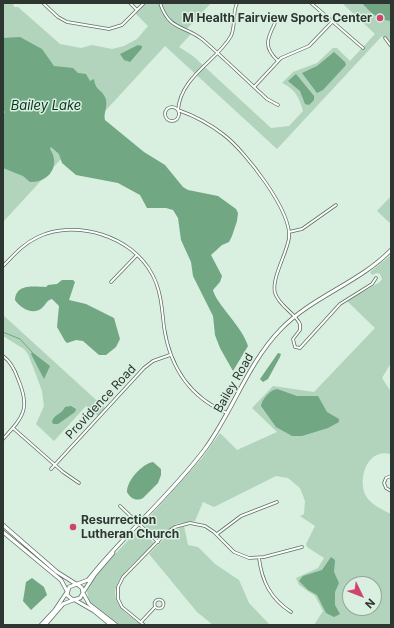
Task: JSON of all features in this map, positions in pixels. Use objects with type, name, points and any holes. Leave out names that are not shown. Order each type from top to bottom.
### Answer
[{"type":"main road","name":"Bailey Road","points":[[83,593],[115,550],[201,454],[227,413],[264,349],[279,331],[295,316],[366,271],[391,250]]},
{"type":"main road","points":[[3,525],[57,572],[81,586],[89,604],[116,625]]},
{"type":"main road","points":[[3,532],[61,580],[68,596],[95,612],[111,625]]},
{"type":"main road","name":"Bailey Road","points":[[76,584],[87,580],[107,556],[115,550]]},
{"type":"main road","points":[[41,625],[55,610],[70,586],[76,584]]},
{"type":"main road","points":[[45,625],[63,604],[80,598],[83,593]]},
{"type":"street","points":[[43,3],[58,17],[66,22],[109,30],[121,26],[144,3]]},
{"type":"street","points":[[130,3],[137,10]]},
{"type":"street","points":[[160,3],[167,16],[173,23],[200,38],[268,101],[278,105]]},
{"type":"street","points":[[237,3],[234,13],[233,31],[228,40],[190,81],[180,103],[178,110],[175,120],[169,121],[166,118],[165,113],[167,109],[171,108],[178,110],[213,127],[242,152],[283,211],[289,232],[288,241],[274,289],[278,298],[295,316],[301,327],[293,339],[296,348],[301,347],[341,303],[371,285],[376,278]]},
{"type":"street","points":[[311,3],[364,48]]},
{"type":"street","points":[[254,87],[278,61],[288,54],[309,46],[333,21]]},
{"type":"street","points":[[275,23],[269,35],[268,46],[270,52],[278,61]]},
{"type":"street","points":[[386,38],[391,46]]},
{"type":"street","points":[[289,232],[305,227],[336,205]]},
{"type":"street","points":[[3,266],[16,252],[30,242],[45,234],[64,230],[81,231],[107,237],[122,243],[137,255],[149,269],[158,289],[170,355],[179,374],[192,390],[206,403],[227,413]]},
{"type":"street","points":[[111,282],[137,255]]},
{"type":"street","name":"Providence Road","points":[[51,469],[144,368],[154,361],[170,355]]},
{"type":"street","points":[[3,356],[13,368],[25,396],[23,414],[3,439]]},
{"type":"street","points":[[13,428],[55,465],[79,483]]},
{"type":"street","points":[[391,476],[386,478],[384,483],[386,488],[391,490]]},
{"type":"street","points":[[217,534],[241,516],[277,502]]},
{"type":"street","points":[[120,506],[158,542]]},
{"type":"street","points":[[144,625],[122,607],[118,599],[118,587],[123,577],[170,530],[188,523],[203,525],[217,534],[239,555],[249,558],[259,558],[302,547]]},
{"type":"street","points":[[259,558],[262,577],[267,588],[275,598],[291,612]]},
{"type":"street","points":[[141,622],[156,607],[158,608],[162,606],[162,600],[155,600],[156,607]]},
{"type":"shaded area","points":[[3,3],[13,3],[14,7],[18,7],[60,44],[81,48],[92,45],[112,49],[124,46],[137,39],[148,26],[135,13],[144,3],[211,3],[185,31],[192,33],[179,47],[193,56],[271,128],[289,126],[303,111],[296,94],[282,83],[293,72],[317,63],[333,48],[337,48],[350,61],[375,34],[342,3],[391,3],[391,46],[382,36],[277,149],[165,46],[3,222]]},
{"type":"shaded area","points":[[391,196],[391,224],[377,211]]},
{"type":"shaded area","points":[[391,255],[391,363],[382,378],[391,392],[391,454],[382,453],[369,461],[363,476],[363,485],[364,492],[368,499],[379,508],[391,514],[391,625],[314,625],[323,611],[315,596],[299,585],[296,578],[318,568],[324,558],[307,547],[306,544],[315,526],[300,516],[304,514],[305,501],[300,488],[288,478],[276,476],[214,507],[203,502],[195,521],[176,524],[159,538],[146,528],[144,523],[202,458],[220,433],[237,450],[277,432],[252,408],[273,386],[314,392],[375,328],[347,301],[380,282],[382,279],[380,274],[377,273],[372,275],[370,272]]},
{"type":"shaded area","points":[[3,315],[105,408],[98,416],[86,406],[54,441],[36,424],[44,406],[42,391],[28,354],[24,349],[3,336]]},
{"type":"shaded area","points":[[184,526],[188,545],[198,547],[215,564],[239,580],[249,603],[270,625],[213,625],[197,612],[149,554],[170,533]]},
{"type":"shaded area","points":[[138,530],[143,531],[154,543],[124,573],[115,590],[116,599],[122,609],[141,625],[119,625],[89,602],[87,591],[97,573]]},
{"type":"water","points":[[362,3],[391,3],[391,21],[378,17]]},
{"type":"water","name":"Bailey Lake","points":[[20,37],[42,49],[54,66],[73,68],[78,73],[86,74],[90,81],[94,79],[97,87],[106,100],[105,120],[144,152],[165,165],[183,187],[188,190],[218,196],[236,209],[238,213],[237,221],[229,242],[222,245],[211,255],[222,276],[220,282],[213,290],[215,296],[245,338],[248,346],[233,371],[220,348],[215,335],[213,316],[193,276],[191,262],[181,240],[178,218],[173,210],[166,208],[147,208],[140,195],[118,183],[76,175],[62,163],[59,154],[51,147],[50,149],[53,155],[54,167],[48,176],[43,180],[30,182],[23,176],[3,168],[3,115],[5,112],[3,110],[3,38]]},
{"type":"water","points":[[138,45],[142,46],[142,48],[130,62],[124,60],[120,54]]},
{"type":"water","points":[[334,52],[345,62],[346,65],[323,90],[317,93],[302,73],[317,66]]},
{"type":"water","points":[[296,74],[314,96],[314,100],[309,105],[305,104],[300,91],[288,81]]},
{"type":"water","points":[[62,280],[73,280],[75,282],[69,300],[86,304],[114,318],[120,339],[116,347],[106,355],[99,355],[83,341],[76,340],[67,343],[65,341],[57,327],[59,306],[52,299],[36,311],[24,309],[15,300],[16,295],[22,288],[46,287],[48,285],[57,284]]},
{"type":"water","points":[[32,352],[50,366],[44,379],[31,354]]},
{"type":"water","points":[[278,353],[281,354],[280,357],[268,379],[263,382],[260,379]]},
{"type":"water","points":[[277,389],[297,396],[318,396],[327,412],[339,419],[339,422],[328,428],[302,436],[292,436],[276,427],[261,406],[267,395]]},
{"type":"water","points":[[71,406],[76,409],[75,412],[58,424],[53,424],[52,421],[65,407]]},
{"type":"water","points":[[153,462],[161,469],[161,475],[158,483],[143,498],[138,500],[134,499],[127,492],[132,478],[140,469]]},
{"type":"water","points":[[331,557],[335,560],[334,572],[339,583],[335,592],[335,605],[340,614],[334,617],[326,613],[317,595],[308,590],[299,581],[303,576],[322,570]]},
{"type":"water","points":[[32,578],[44,587],[47,595],[31,610],[23,601],[26,582]]},
{"type":"waterway","points":[[3,332],[20,339],[32,352]]},
{"type":"place","name":"M Health Fairview Sports Center","points":[[380,18]]},
{"type":"place","name":"Resurrection Lutheran Church","points":[[73,527]]}]
